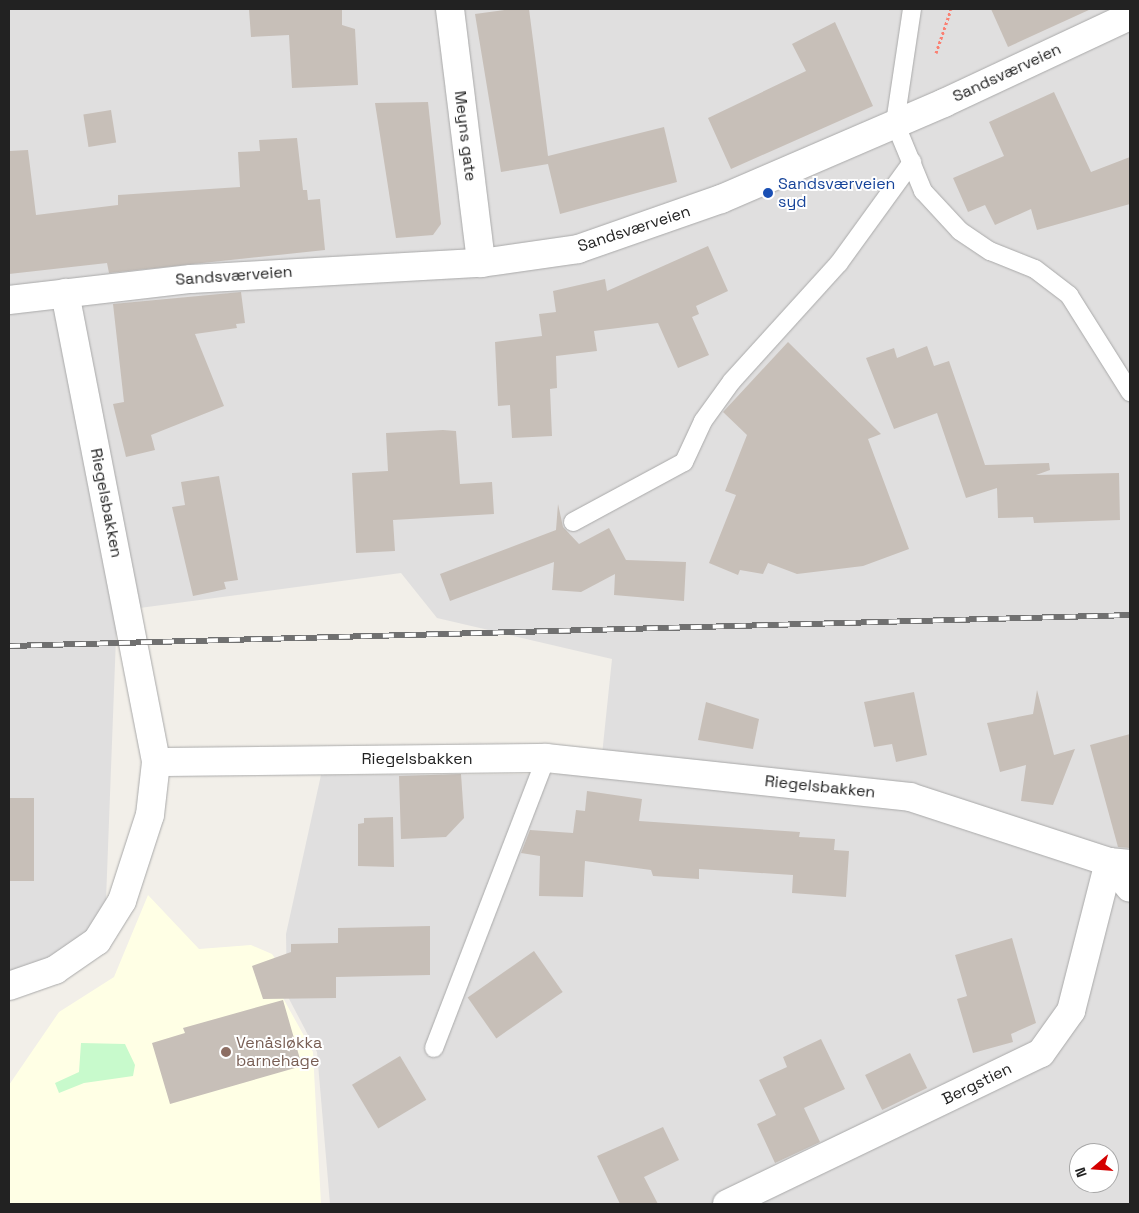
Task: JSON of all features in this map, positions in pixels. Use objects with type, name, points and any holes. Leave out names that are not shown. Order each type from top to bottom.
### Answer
[{"type":"street","name":"Meyns gate","points":[[450,9],[481,263]]},
{"type":"street","name":"Sandsværveien","points":[[9,300],[256,274],[481,263],[533,258],[616,239],[944,103],[1130,16]]},
{"type":"street","name":"Riegelsbakken","points":[[65,293],[156,762],[546,758],[910,797],[1119,862]]},
{"type":"street","points":[[9,986],[55,970],[97,941],[122,901],[150,815],[156,762]]},
{"type":"street","points":[[1119,862],[1130,888]]},
{"type":"street","name":"Bergstien","points":[[727,1204],[1041,1053],[1071,1012],[1119,862]]},
{"type":"lane","points":[[912,9],[895,123],[924,191],[960,231],[990,250],[1035,269],[1069,295],[1130,392]]},
{"type":"lane","points":[[573,522],[684,462],[703,421],[732,380],[839,263],[912,162]]},
{"type":"lane","points":[[434,1048],[546,758]]},
{"type":"path","points":[[944,103],[932,67],[951,9]]},
{"type":"shaded area","points":[[9,9],[1130,9],[1130,1204],[330,1204],[317,1052],[287,995],[286,934],[321,775],[600,774],[612,659],[437,618],[401,573],[117,611],[106,900],[87,933],[9,982]]},
{"type":"shaded area","points":[[148,895],[199,949],[251,945],[272,954],[281,967],[283,998],[313,1052],[321,1204],[9,1204],[9,1085],[59,1012],[114,977]]},
{"type":"green space","points":[[81,1043],[125,1044],[135,1065],[133,1076],[84,1083],[59,1093],[55,1083],[79,1072]]},
{"type":"building","points":[[249,9],[342,9],[342,25],[355,29],[358,85],[292,88],[289,35],[251,37]]},
{"type":"building","points":[[512,9],[529,9],[548,156],[664,127],[677,182],[560,214],[548,164],[501,172],[475,14]]},
{"type":"building","points":[[991,9],[1091,9],[1008,47]]},
{"type":"building","points":[[835,22],[873,106],[731,169],[708,118],[806,71],[792,44]]},
{"type":"building","points":[[1054,92],[1091,172],[1130,157],[1130,204],[1037,230],[1031,209],[995,225],[985,205],[968,212],[953,178],[1004,156],[989,122]]},
{"type":"building","points":[[428,102],[441,224],[433,235],[396,238],[375,103]]},
{"type":"building","points":[[111,110],[116,143],[89,147],[83,114]]},
{"type":"building","points":[[297,138],[303,190],[307,190],[308,200],[320,199],[325,250],[109,273],[107,263],[9,274],[9,151],[28,150],[36,215],[118,205],[118,195],[240,187],[238,152],[260,151],[259,140]]},
{"type":"building","points":[[708,246],[728,291],[696,306],[699,314],[692,317],[709,355],[678,368],[658,323],[594,331],[597,351],[556,356],[557,388],[550,389],[552,436],[512,438],[510,405],[498,406],[495,342],[542,336],[539,314],[556,312],[553,291],[605,279],[607,291]]},
{"type":"building","points":[[241,292],[245,323],[236,324],[237,328],[195,334],[224,406],[151,435],[155,450],[126,457],[113,404],[124,402],[113,304]]},
{"type":"building","points":[[788,342],[881,434],[868,439],[909,549],[863,566],[797,574],[768,563],[763,574],[740,570],[738,575],[709,563],[736,495],[725,491],[747,435],[723,412]]},
{"type":"building","points":[[927,346],[934,366],[949,361],[985,465],[1049,463],[1050,470],[1036,475],[1119,473],[1120,520],[1034,523],[1033,517],[998,518],[997,488],[966,498],[937,413],[894,429],[866,358],[894,348],[897,358]]},
{"type":"building","points":[[456,431],[460,484],[492,482],[494,514],[393,520],[395,551],[356,553],[352,473],[388,471],[386,433]]},
{"type":"building","points":[[219,476],[238,580],[224,582],[226,589],[193,596],[172,507],[185,505],[181,482]]},
{"type":"building","points":[[558,504],[563,527],[579,544],[609,528],[626,560],[686,562],[684,601],[614,595],[615,574],[581,592],[552,590],[554,562],[450,601],[440,574],[556,530]]},
{"type":"building","points":[[1037,690],[1054,755],[1075,749],[1053,805],[1021,801],[1026,765],[1000,772],[987,723],[1033,714]]},
{"type":"building","points":[[914,692],[927,755],[896,762],[892,744],[874,747],[864,702]]},
{"type":"building","points":[[706,702],[759,719],[753,749],[698,740]]},
{"type":"building","points":[[1130,734],[1130,848],[1118,847],[1090,745]]},
{"type":"building","points":[[461,774],[464,818],[446,837],[401,839],[399,776]]},
{"type":"building","points":[[587,791],[642,799],[639,821],[800,832],[799,837],[835,839],[834,850],[849,851],[846,897],[792,893],[793,875],[699,869],[699,879],[653,876],[651,870],[585,861],[583,897],[539,896],[540,856],[521,853],[530,830],[573,833],[576,810],[585,811]]},
{"type":"building","points":[[9,798],[34,798],[34,881],[9,881]]},
{"type":"building","points":[[393,817],[394,867],[358,866],[358,824],[364,823],[364,818]]},
{"type":"building","points":[[430,926],[430,975],[336,977],[336,998],[263,999],[252,966],[291,952],[291,944],[338,943],[338,928]]},
{"type":"building","points":[[1012,938],[1036,1023],[1011,1034],[1013,1042],[973,1053],[957,999],[967,996],[955,955]]},
{"type":"building","points":[[534,951],[563,992],[496,1038],[468,997]]},
{"type":"building","points":[[283,1000],[302,1066],[170,1104],[152,1043],[185,1033],[183,1028]]},
{"type":"building","points":[[821,1039],[845,1089],[804,1108],[820,1142],[775,1163],[757,1124],[776,1115],[759,1080],[787,1067],[783,1057]]},
{"type":"building","points":[[910,1053],[927,1088],[882,1110],[865,1075]]},
{"type":"building","points":[[400,1056],[426,1100],[378,1129],[352,1085]]},
{"type":"building","points":[[663,1127],[679,1160],[644,1177],[658,1204],[620,1204],[597,1156]]},
{"type":"railway","points":[[9,646],[1130,615]]},
{"type":"place","name":"Sandsværveien syd","points":[[768,193]]},
{"type":"place","name":"Venåsløkka barnehage","points":[[226,1052]]}]
